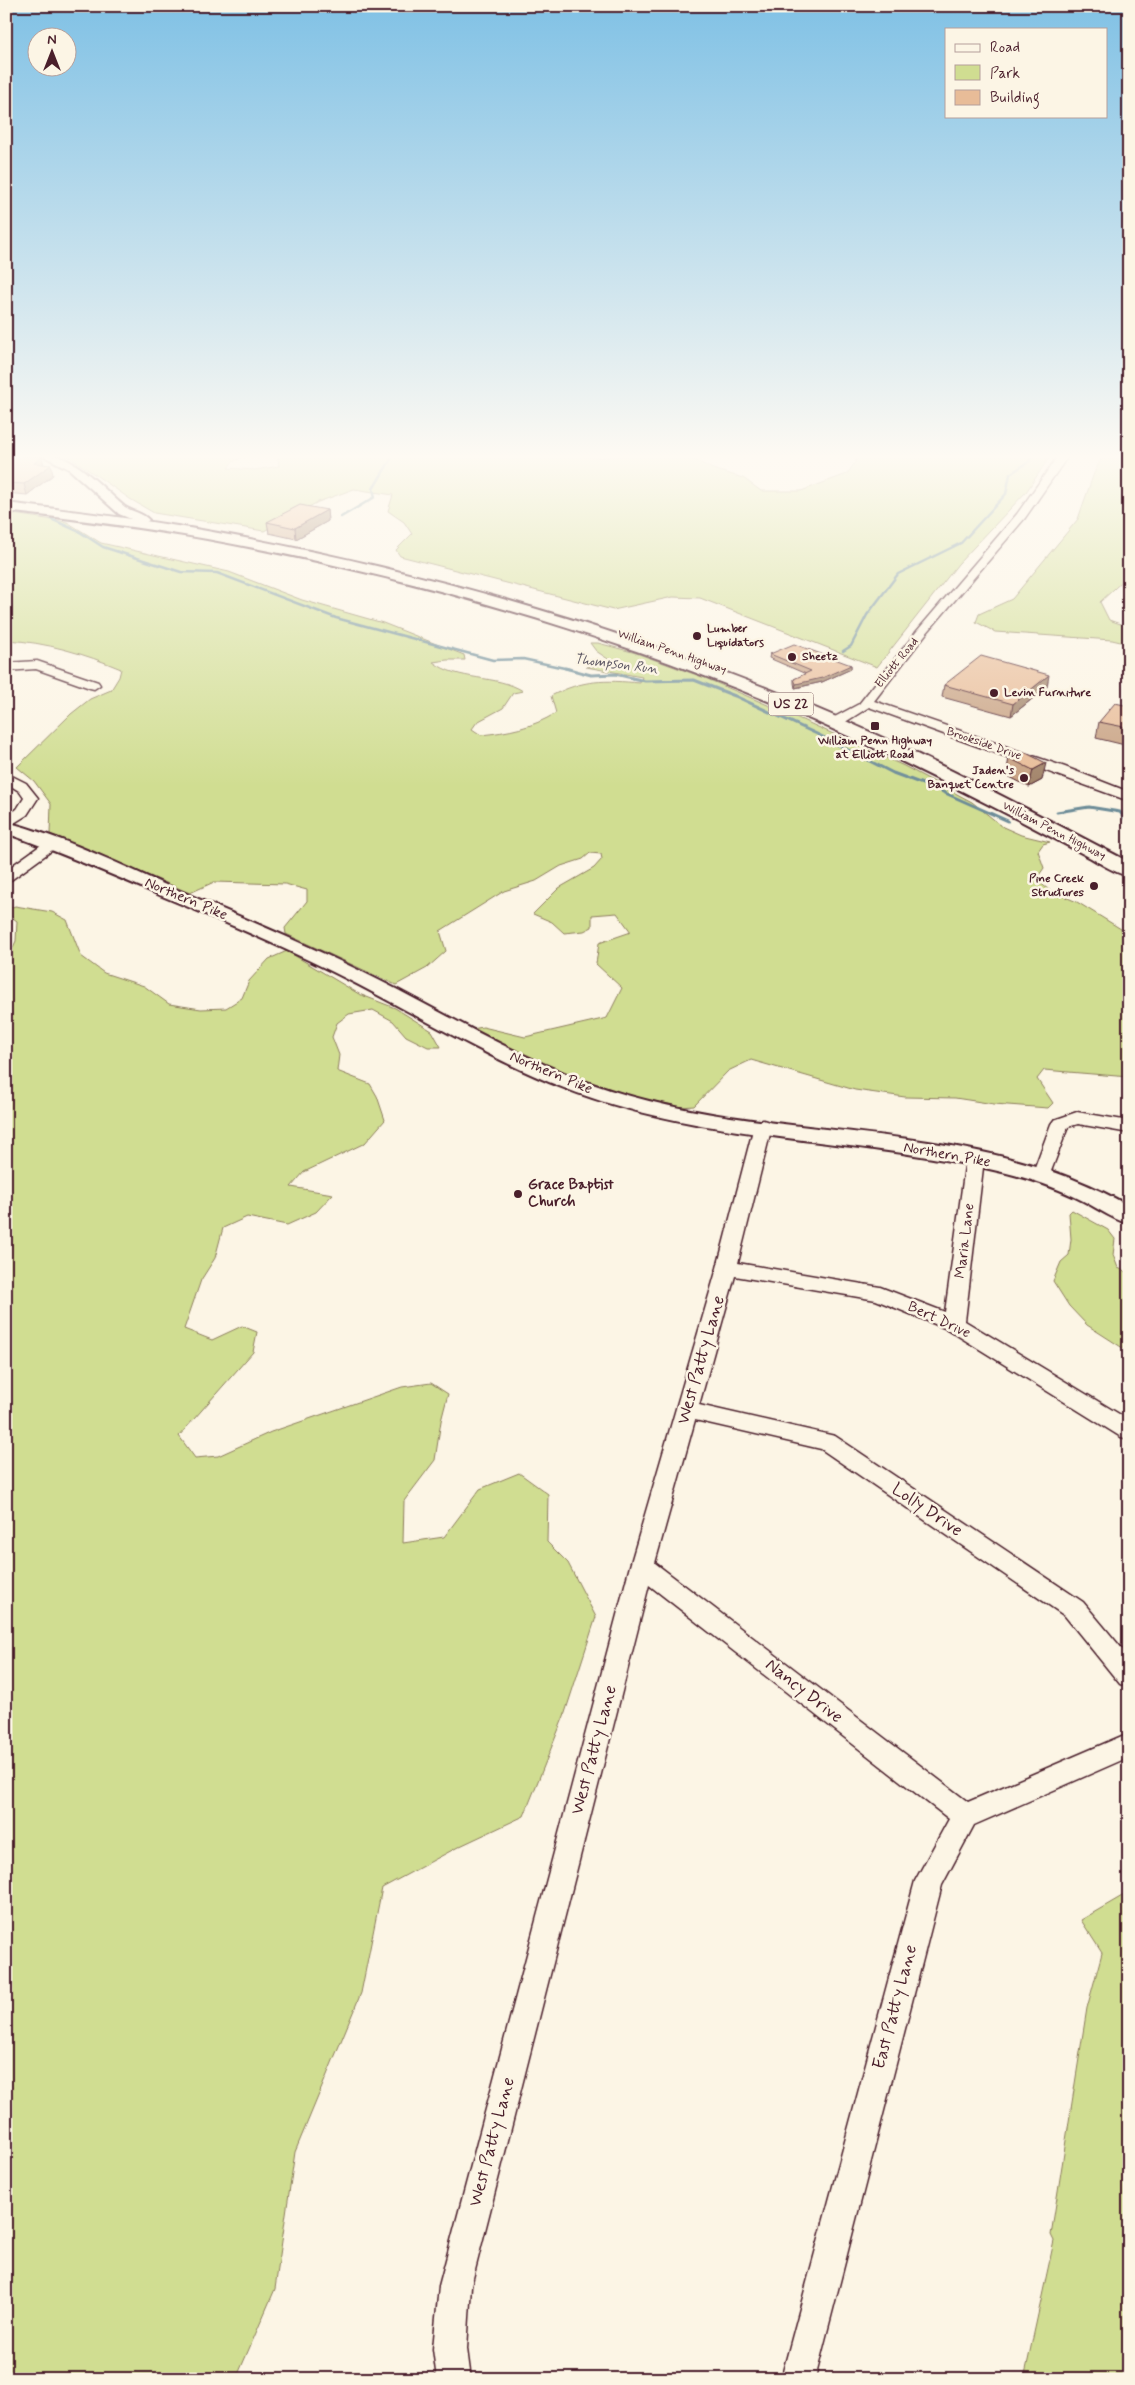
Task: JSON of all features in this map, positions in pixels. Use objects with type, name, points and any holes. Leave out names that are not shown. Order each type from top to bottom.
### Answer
[{"type":"highway","name":"William Penn Highway","points":[[350,564],[489,598],[627,641],[839,721],[1129,870]]},
{"type":"highway","name":"William Penn Highway","points":[[368,564],[504,598],[686,656],[936,761],[1129,861]]},
{"type":"main road","name":"Northern Pike","points":[[6,825],[53,843],[320,957],[522,1062],[578,1086],[651,1108],[975,1159],[1041,1176],[1093,1196],[1129,1216]]},
{"type":"street","name":"Elliott Road","points":[[839,721],[857,712],[866,702],[980,564]]},
{"type":"street","points":[[6,668],[18,665],[37,665],[94,685]]},
{"type":"street","name":"Brookside Drive","points":[[866,702],[1060,770],[1129,798]]},
{"type":"street","points":[[6,777],[21,785],[31,798],[22,812],[6,825]]},
{"type":"street","points":[[6,809],[22,812]]},
{"type":"street","points":[[6,877],[53,843]]},
{"type":"street","points":[[1041,1176],[1060,1124],[1078,1118],[1129,1127]]},
{"type":"street","name":"West Patty Lane","points":[[454,2379],[450,2349],[455,2286],[642,1566],[727,1268],[763,1126]]},
{"type":"street","name":"Maria Lane","points":[[954,1324],[975,1159]]},
{"type":"street","name":"Bert Drive","points":[[727,1268],[880,1294],[954,1324],[1129,1431]]},
{"type":"street","name":"Lolly Drive","points":[[687,1410],[827,1442],[1074,1609],[1129,1676]]},
{"type":"street","name":"Nancy Drive","points":[[642,1566],[965,1816]]},
{"type":"street","points":[[965,1816],[1129,1745]]},
{"type":"street","name":"East Patty Lane","points":[[798,2379],[929,1881],[965,1816]]},
{"type":"green space","points":[[6,564],[195,564],[229,572],[302,600],[383,623],[464,655],[465,660],[433,662],[443,668],[454,673],[501,682],[523,691],[513,693],[503,708],[477,722],[472,729],[481,735],[520,728],[547,718],[556,713],[551,696],[573,686],[605,681],[640,683],[642,677],[586,667],[609,664],[611,661],[596,651],[590,643],[598,643],[636,653],[705,678],[904,766],[972,802],[1003,827],[1021,835],[1050,842],[1043,844],[1038,851],[1044,868],[1039,875],[1038,881],[1049,890],[1077,902],[1129,934],[1129,1077],[1044,1070],[1037,1079],[1053,1103],[1048,1108],[994,1104],[955,1098],[905,1097],[855,1090],[751,1060],[728,1071],[694,1106],[681,1107],[614,1092],[536,1062],[472,1029],[483,1027],[525,1037],[607,1018],[622,988],[596,964],[599,943],[631,932],[617,913],[592,915],[592,927],[584,931],[564,933],[552,922],[533,914],[559,888],[594,868],[602,859],[601,854],[590,853],[583,859],[561,866],[536,881],[504,891],[440,931],[446,951],[427,968],[396,985],[286,934],[285,928],[307,901],[307,890],[285,884],[214,882],[190,893],[50,834],[51,804],[34,781],[17,767],[71,714],[90,699],[111,690],[119,677],[121,669],[65,650],[36,643],[6,640]]},
{"type":"green space","points":[[433,564],[958,564],[877,667],[700,598],[673,597],[613,610]]},
{"type":"green space","points":[[1041,564],[1129,564],[1129,575],[1100,602],[1109,620],[1129,627],[1129,644],[1112,640],[995,632],[976,622],[979,614],[1012,599]]},
{"type":"green space","points":[[15,906],[52,912],[67,920],[81,956],[104,973],[144,986],[169,1004],[201,1009],[226,1008],[242,998],[249,981],[269,959],[287,951],[359,994],[395,1008],[432,1031],[441,1047],[428,1047],[406,1036],[393,1021],[373,1010],[349,1014],[337,1023],[332,1037],[339,1055],[337,1071],[370,1084],[377,1096],[385,1120],[365,1143],[304,1172],[291,1187],[333,1194],[316,1212],[287,1225],[247,1217],[223,1228],[215,1258],[201,1280],[184,1329],[212,1340],[242,1326],[257,1332],[253,1352],[179,1436],[195,1458],[218,1456],[271,1432],[402,1387],[431,1383],[448,1394],[441,1421],[435,1460],[404,1501],[403,1543],[444,1537],[480,1489],[519,1473],[548,1494],[547,1542],[568,1563],[596,1617],[564,1716],[524,1816],[458,1847],[382,1888],[361,1993],[295,2152],[275,2289],[236,2379],[6,2379],[6,962],[16,941],[17,921],[6,913],[6,910]]},
{"type":"green space","points":[[1072,1210],[1108,1230],[1115,1239],[1113,1255],[1118,1268],[1129,1273],[1129,1352],[1087,1325],[1069,1306],[1053,1281],[1061,1262],[1069,1255],[1071,1239],[1069,1213]]},
{"type":"green space","points":[[1129,1892],[1129,2379],[1024,2379],[1054,2241],[1051,2235],[1087,2008],[1102,1953],[1081,1920]]},
{"type":"building","points":[[794,644],[851,665],[822,678],[796,684],[794,679],[811,671],[770,654]]},
{"type":"building","points":[[981,656],[1049,675],[1013,704],[944,685]]},
{"type":"building","points":[[1115,703],[1129,706],[1129,728],[1099,722]]},
{"type":"building","points":[[1024,752],[1046,763],[1033,770],[1009,758]]},
{"type":"waterway","name":"Thompson Run","points":[[157,564],[181,572],[217,573],[336,618],[493,660],[523,659],[568,669]]},
{"type":"waterway","points":[[843,651],[851,646],[867,615],[898,574],[918,564]]},
{"type":"waterway","name":"Thompson Run","points":[[568,669],[591,675],[615,674],[645,681],[694,680],[735,696],[819,735],[893,773],[936,789],[1008,821]]},
{"type":"waterway","name":"Thompson Run","points":[[1057,812],[1089,807],[1120,812],[1129,824]]},
{"type":"place","name":"Lumber Liquidators","points":[[697,636]]},
{"type":"place","name":"Sheetz","points":[[792,657]]},
{"type":"place","name":"Levin Furniture","points":[[994,693]]},
{"type":"place","name":"William Penn Highway at Elliott Road","points":[[875,726]]},
{"type":"place","name":"Jaden's Banquet Centre","points":[[1024,778]]},
{"type":"place","name":"Pine Creek Structures","points":[[1094,886]]},
{"type":"place","name":"Grace Baptist Church","points":[[518,1194]]}]
